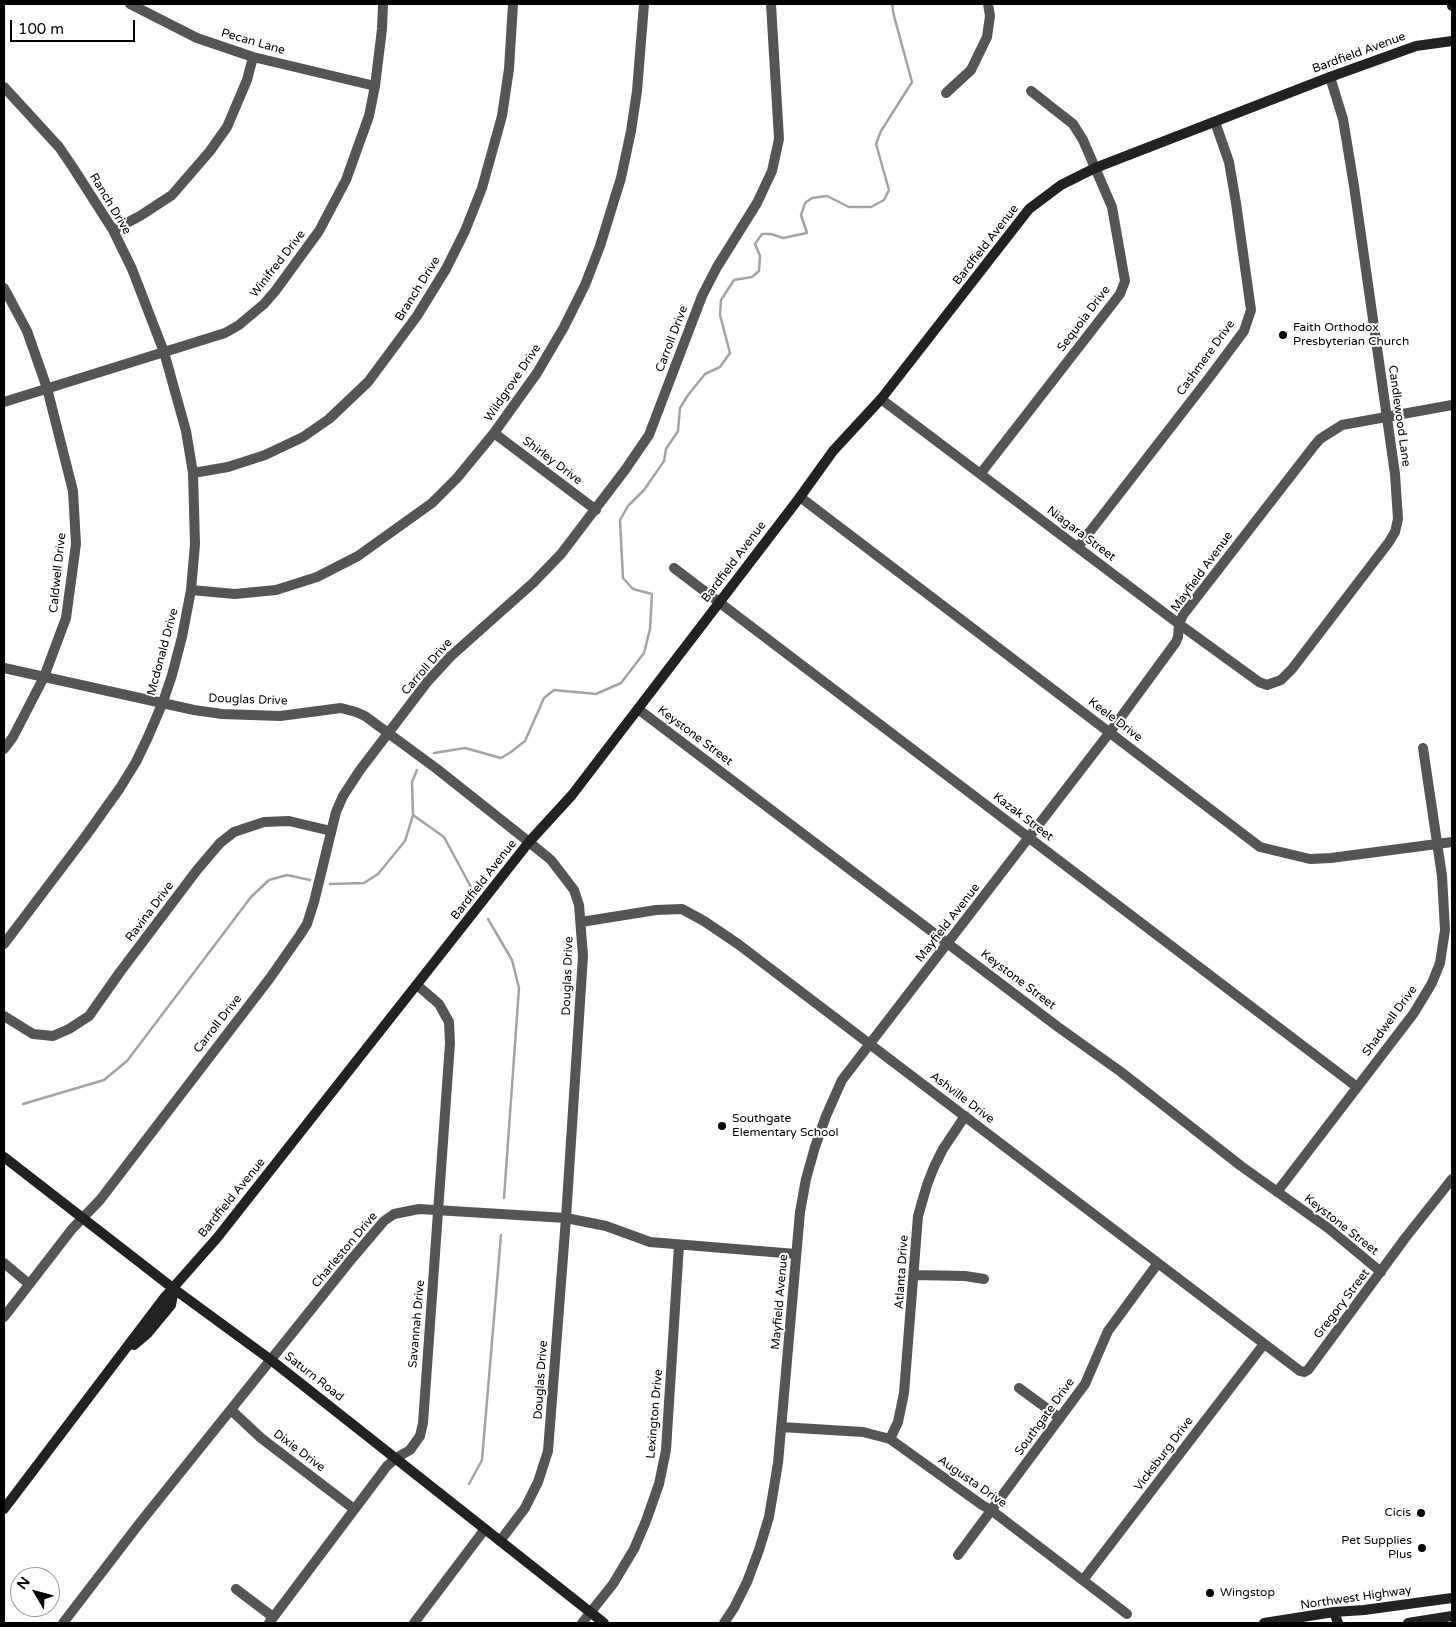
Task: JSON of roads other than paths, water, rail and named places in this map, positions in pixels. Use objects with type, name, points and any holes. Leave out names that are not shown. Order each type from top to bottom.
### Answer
[{"type":"street","name":"Pecan Lane","points":[[130,4],[197,38],[253,57],[375,86]]},
{"type":"street","name":"Winifred Drive","points":[[4,402],[225,333],[252,315],[276,290],[319,230],[346,180],[369,116],[375,86],[383,4]]},
{"type":"street","name":"Branch Drive","points":[[193,473],[228,467],[265,455],[303,437],[329,420],[368,382],[417,316],[446,269],[465,231],[482,188],[502,116],[509,70],[513,4]]},
{"type":"street","name":"Wildgrove Drive","points":[[191,590],[234,594],[276,590],[317,577],[358,556],[432,503],[457,478],[494,433],[537,373],[564,327],[585,285],[600,246],[621,178],[632,131],[644,4]]},
{"type":"street","name":"Carroll Drive","points":[[4,1317],[72,1229],[112,1185],[270,978],[300,935],[307,924],[314,902],[331,831],[343,796],[354,778],[428,681],[451,656],[533,583],[561,554],[626,470],[649,435],[702,296],[717,267],[757,203],[772,171],[779,138],[771,4]]},
{"type":"street","points":[[946,93],[971,70],[988,37],[990,16],[988,4]]},
{"type":"street","name":"Bardfield Avenue","points":[[4,1509],[164,1298],[174,1289],[217,1238],[529,842],[572,795],[800,497],[833,451],[882,399],[1029,209],[1061,185],[1095,168],[1330,77],[1416,46],[1452,41]]},
{"type":"street","points":[[113,230],[140,216],[172,195],[210,151],[227,126],[247,80],[253,57]]},
{"type":"street","name":"Candlewood Lane","points":[[1268,685],[1281,680],[1292,669],[1389,542],[1395,532],[1398,518],[1395,474],[1358,212],[1343,119],[1330,77]]},
{"type":"street","name":"Ranch Drive","points":[[4,87],[59,147],[113,230],[132,269],[164,352]]},
{"type":"street","name":"Sequoia Drive","points":[[981,473],[1120,294],[1125,281],[1112,207],[1083,140],[1073,124],[1031,91]]},
{"type":"street","name":"Cashmere Drive","points":[[1078,547],[1244,331],[1251,310],[1229,162],[1215,122]]},
{"type":"street","name":"Caldwell Drive","points":[[4,288],[27,331],[47,388],[73,491],[76,544],[66,618],[44,677],[13,737],[4,749]]},
{"type":"street","name":"Mcdonald Drive","points":[[4,944],[120,788],[136,762],[163,702],[175,665],[191,590],[195,544],[193,473],[186,431],[164,352]]},
{"type":"street","name":"Niagara Street","points":[[882,399],[1179,624],[1259,682],[1268,685]]},
{"type":"street","name":"Mayfield Avenue","points":[[724,1623],[747,1582],[764,1534],[776,1483],[800,1212],[806,1179],[826,1116],[842,1080],[1110,732],[1176,642],[1179,624],[1183,615],[1320,439],[1342,424],[1452,406]]},
{"type":"street","name":"Shirley Drive","points":[[494,433],[596,510]]},
{"type":"street","name":"Keele Drive","points":[[800,497],[1260,847],[1310,859],[1331,858],[1452,842]]},
{"type":"street","name":"Kazak Street","points":[[674,568],[1357,1087]]},
{"type":"street","name":"Douglas Drive","points":[[4,668],[194,710],[222,714],[280,716],[342,708],[356,712],[365,716],[437,769],[529,842],[551,860],[574,890],[581,922],[584,956],[548,1451],[538,1482],[525,1508],[500,1541]]},
{"type":"street","name":"Keystone Street","points":[[638,709],[1277,1192],[1328,1228],[1381,1272]]},
{"type":"street","name":"Shadwell Drive","points":[[1277,1192],[1414,1013],[1432,983],[1440,962],[1445,930],[1442,876],[1423,748]]},
{"type":"street","name":"Ravina Drive","points":[[4,1016],[33,1034],[53,1036],[69,1029],[89,1016],[197,870],[220,843],[234,832],[264,822],[289,821],[331,831]]},
{"type":"street","name":"Ashville Drive","points":[[581,922],[656,910],[682,909],[704,921],[738,944],[1264,1344],[1304,1372]]},
{"type":"street","name":"Savannah Drive","points":[[271,1620],[387,1466],[410,1450],[420,1436],[423,1423],[439,1210],[450,1022],[439,1004],[418,985]]},
{"type":"street","name":"Atlanta Drive","points":[[890,1438],[898,1422],[904,1393],[918,1216],[926,1185],[943,1149],[965,1116]]},
{"type":"street","name":"Saturn Road","points":[[4,1157],[174,1289],[271,1360],[604,1623]]},
{"type":"street","name":"Gregory Street","points":[[1304,1372],[1308,1370],[1452,1179]]},
{"type":"street","name":"Charleston Drive","points":[[63,1623],[139,1524],[271,1360],[384,1221],[394,1214],[419,1209],[566,1218],[606,1226],[650,1242],[796,1254]]},
{"type":"street","name":"Lexington Drive","points":[[582,1623],[612,1584],[634,1549],[659,1484],[666,1450],[679,1245]]},
{"type":"street","points":[[4,1263],[29,1284]]},
{"type":"street","name":"Southgate Drive","points":[[958,1555],[1085,1384],[1108,1331],[1158,1263]]},
{"type":"street","points":[[914,1275],[965,1276],[984,1279]]},
{"type":"street","name":"Vicksburg Drive","points":[[1083,1580],[1264,1344]]},
{"type":"street","points":[[1019,1388],[1060,1418]]},
{"type":"street","name":"Dixie Drive","points":[[231,1410],[261,1438],[354,1509]]},
{"type":"street","name":"Augusta Drive","points":[[781,1427],[863,1432],[890,1438],[991,1510],[1127,1614]]},
{"type":"street","points":[[414,1623],[485,1529]]},
{"type":"street","points":[[236,1589],[271,1620]]},
{"type":"street","name":"Northwest Highway","points":[[1264,1623],[1334,1612],[1364,1610],[1452,1598]]},
{"type":"street","points":[[1334,1612],[1338,1623]]},
{"type":"street","points":[[1408,1623],[1452,1616]]},
{"type":"waterway","points":[[434,753],[465,748],[501,758],[525,741],[544,698],[554,690],[596,694],[621,683],[644,653],[650,629],[652,594],[633,589],[623,578],[620,520],[628,506],[644,490],[664,461],[666,449],[678,431],[680,408],[688,395],[705,374],[720,367],[730,353],[720,315],[721,300],[734,280],[752,277],[759,271],[760,256],[755,244],[762,234],[771,234],[783,238],[807,233],[801,215],[805,203],[812,198],[827,196],[849,207],[871,207],[884,200],[889,190],[876,144],[881,131],[912,82],[892,4]]},
{"type":"waterway","points":[[330,884],[364,883],[378,874],[405,841],[413,815],[412,782],[417,770]]},
{"type":"waterway","points":[[413,815],[444,837],[472,889]]},
{"type":"waterway","points":[[23,1104],[104,1080],[127,1061],[251,897],[269,880],[287,875],[310,880]]},
{"type":"waterway","points":[[488,919],[512,960],[519,988],[504,1198]]},
{"type":"waterway","points":[[469,1484],[482,1460],[501,1235]]},
{"type":"place","name":"Faith Orthodox Presbyterian Church","points":[[1283,335]]},
{"type":"place","name":"Southgate Elementary School","points":[[722,1126]]},
{"type":"place","name":"Cicis","points":[[1421,1513]]},
{"type":"place","name":"Pet Supplies Plus","points":[[1422,1548]]},
{"type":"place","name":"Wingstop","points":[[1210,1593]]}]
